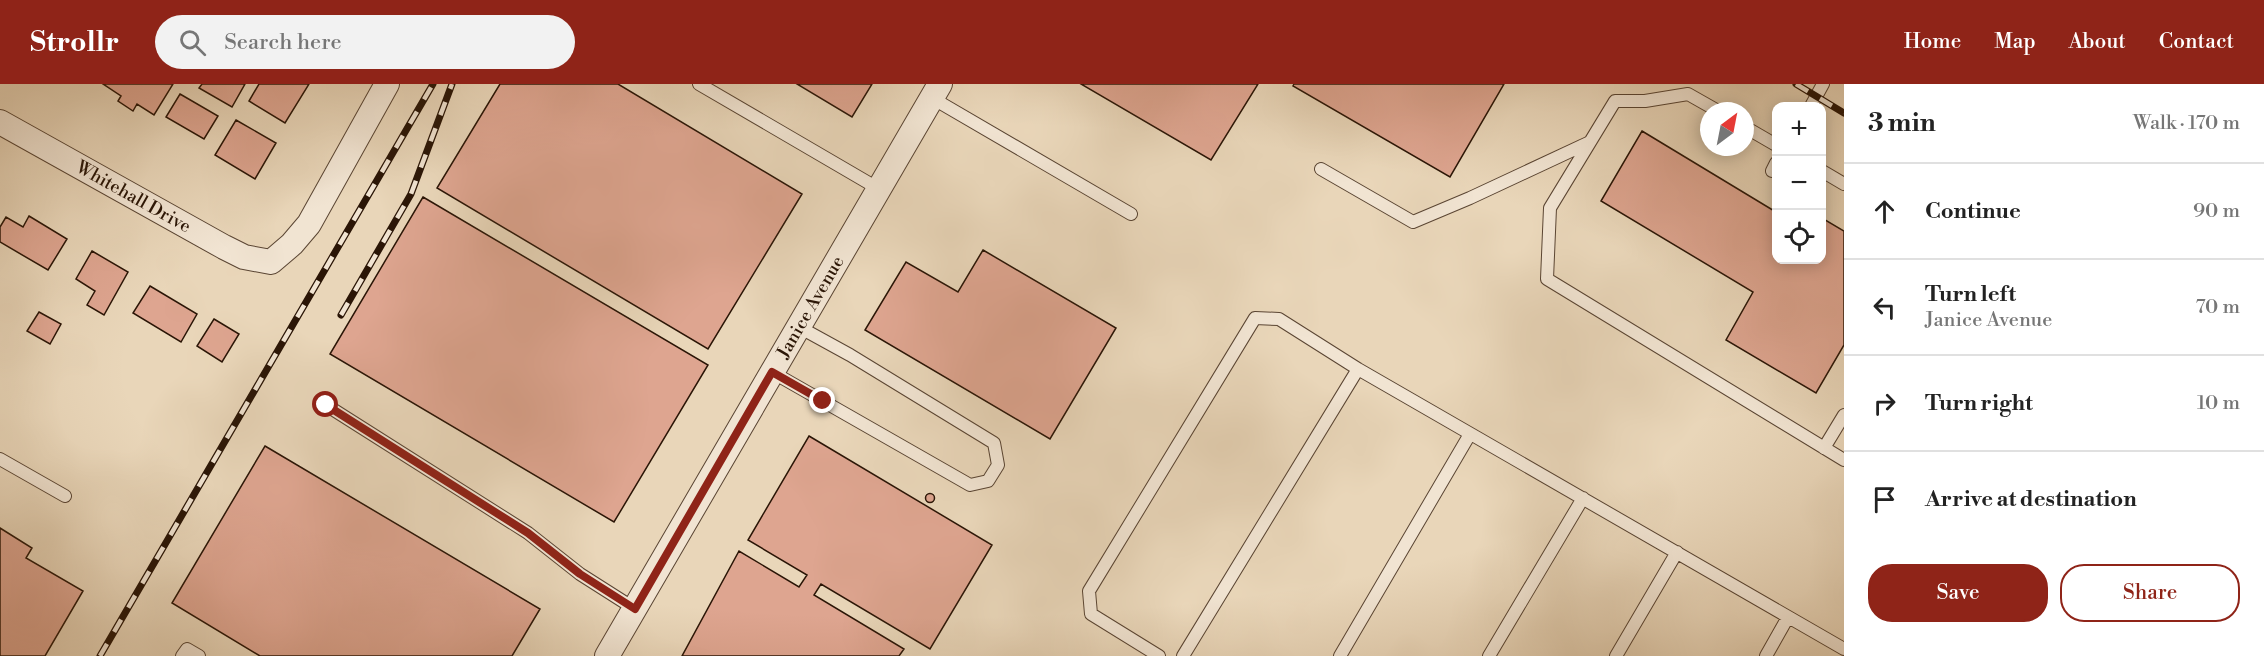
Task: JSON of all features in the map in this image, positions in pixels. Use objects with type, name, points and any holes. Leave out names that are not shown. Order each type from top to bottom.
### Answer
[{"type":"street","name":"Whitehall Drive","points":[[0,122],[224,247],[244,257],[272,262],[309,224],[387,84]]},
{"type":"street","name":"Janice Avenue","points":[[607,656],[936,91]]},
{"type":"lane","points":[[699,84],[879,189]]},
{"type":"lane","points":[[1813,102],[1823,84]]},
{"type":"lane","points":[[936,91],[1131,214]]},
{"type":"lane","points":[[1702,102],[1688,94],[1645,102],[1615,101],[1551,208],[1547,279],[1844,460]]},
{"type":"lane","points":[[1754,132],[1772,143]]},
{"type":"lane","points":[[1321,169],[1413,222],[1590,142]]},
{"type":"lane","points":[[1826,174],[1844,184]]},
{"type":"lane","points":[[1159,656],[1090,614],[1089,591],[1255,318],[1279,319],[1358,369],[1844,649]]},
{"type":"lane","points":[[772,372],[970,485],[988,480],[998,465],[993,443],[850,355],[799,327]]},
{"type":"lane","points":[[1184,656],[1358,369]]},
{"type":"lane","points":[[326,405],[528,533],[580,574],[635,609]]},
{"type":"lane","points":[[1824,448],[1844,415]]},
{"type":"lane","points":[[1340,656],[1470,434]]},
{"type":"lane","points":[[0,459],[65,496]]},
{"type":"lane","points":[[1489,656],[1583,498]]},
{"type":"lane","points":[[1616,656],[1677,552]]},
{"type":"lane","points":[[1766,656],[1788,617]]},
{"type":"lane","points":[[182,656],[187,649],[199,656]]},
{"type":"building","points":[[103,84],[173,84],[154,115],[137,104],[133,111],[118,101],[121,96]]},
{"type":"building","points":[[202,84],[245,84],[232,107],[199,88]]},
{"type":"building","points":[[259,84],[309,84],[285,123],[249,101]]},
{"type":"building","points":[[500,84],[618,84],[802,194],[708,349],[437,188]]},
{"type":"building","points":[[797,84],[872,84],[852,117]]},
{"type":"building","points":[[1081,84],[1258,84],[1211,160]]},
{"type":"building","points":[[1294,84],[1504,84],[1450,177],[1293,86]]},
{"type":"building","points":[[180,94],[218,116],[204,139],[166,117]]},
{"type":"building","points":[[236,120],[276,143],[255,179],[215,155]]},
{"type":"building","points":[[1642,131],[1772,210],[1772,264],[1826,264],[1826,220],[1844,231],[1844,345],[1816,393],[1726,340],[1753,292],[1601,201]]},
{"type":"building","points":[[423,197],[708,365],[614,522],[330,354]]},
{"type":"building","points":[[29,216],[67,239],[48,270],[0,242],[0,227],[6,217],[23,227]]},
{"type":"building","points":[[983,250],[1116,328],[1050,439],[865,330],[906,262],[958,292]]},
{"type":"building","points":[[92,251],[128,272],[104,315],[87,305],[95,291],[76,279]]},
{"type":"building","points":[[150,286],[197,314],[181,342],[133,313]]},
{"type":"building","points":[[39,312],[61,324],[50,344],[27,331]]},
{"type":"building","points":[[214,319],[239,334],[222,362],[197,346]]},
{"type":"building","points":[[809,436],[992,545],[930,649],[821,584],[814,595],[904,649],[899,656],[682,656],[739,551],[799,587],[807,575],[748,540]]},
{"type":"building","points":[[265,446],[540,609],[512,656],[260,656],[172,603]]},
{"type":"building","points":[[930,494],[934,498],[930,502],[926,498]]},
{"type":"building","points":[[0,528],[32,548],[26,558],[83,591],[45,656],[0,656]]},
{"type":"railway","points":[[100,656],[433,84]]},
{"type":"railway","points":[[341,315],[411,194],[452,84]]},
{"type":"railway","points":[[1796,84],[1844,113]]},
{"type":"route","points":[[326,405],[528,533],[580,574],[635,609],[772,372],[823,401]]}]
